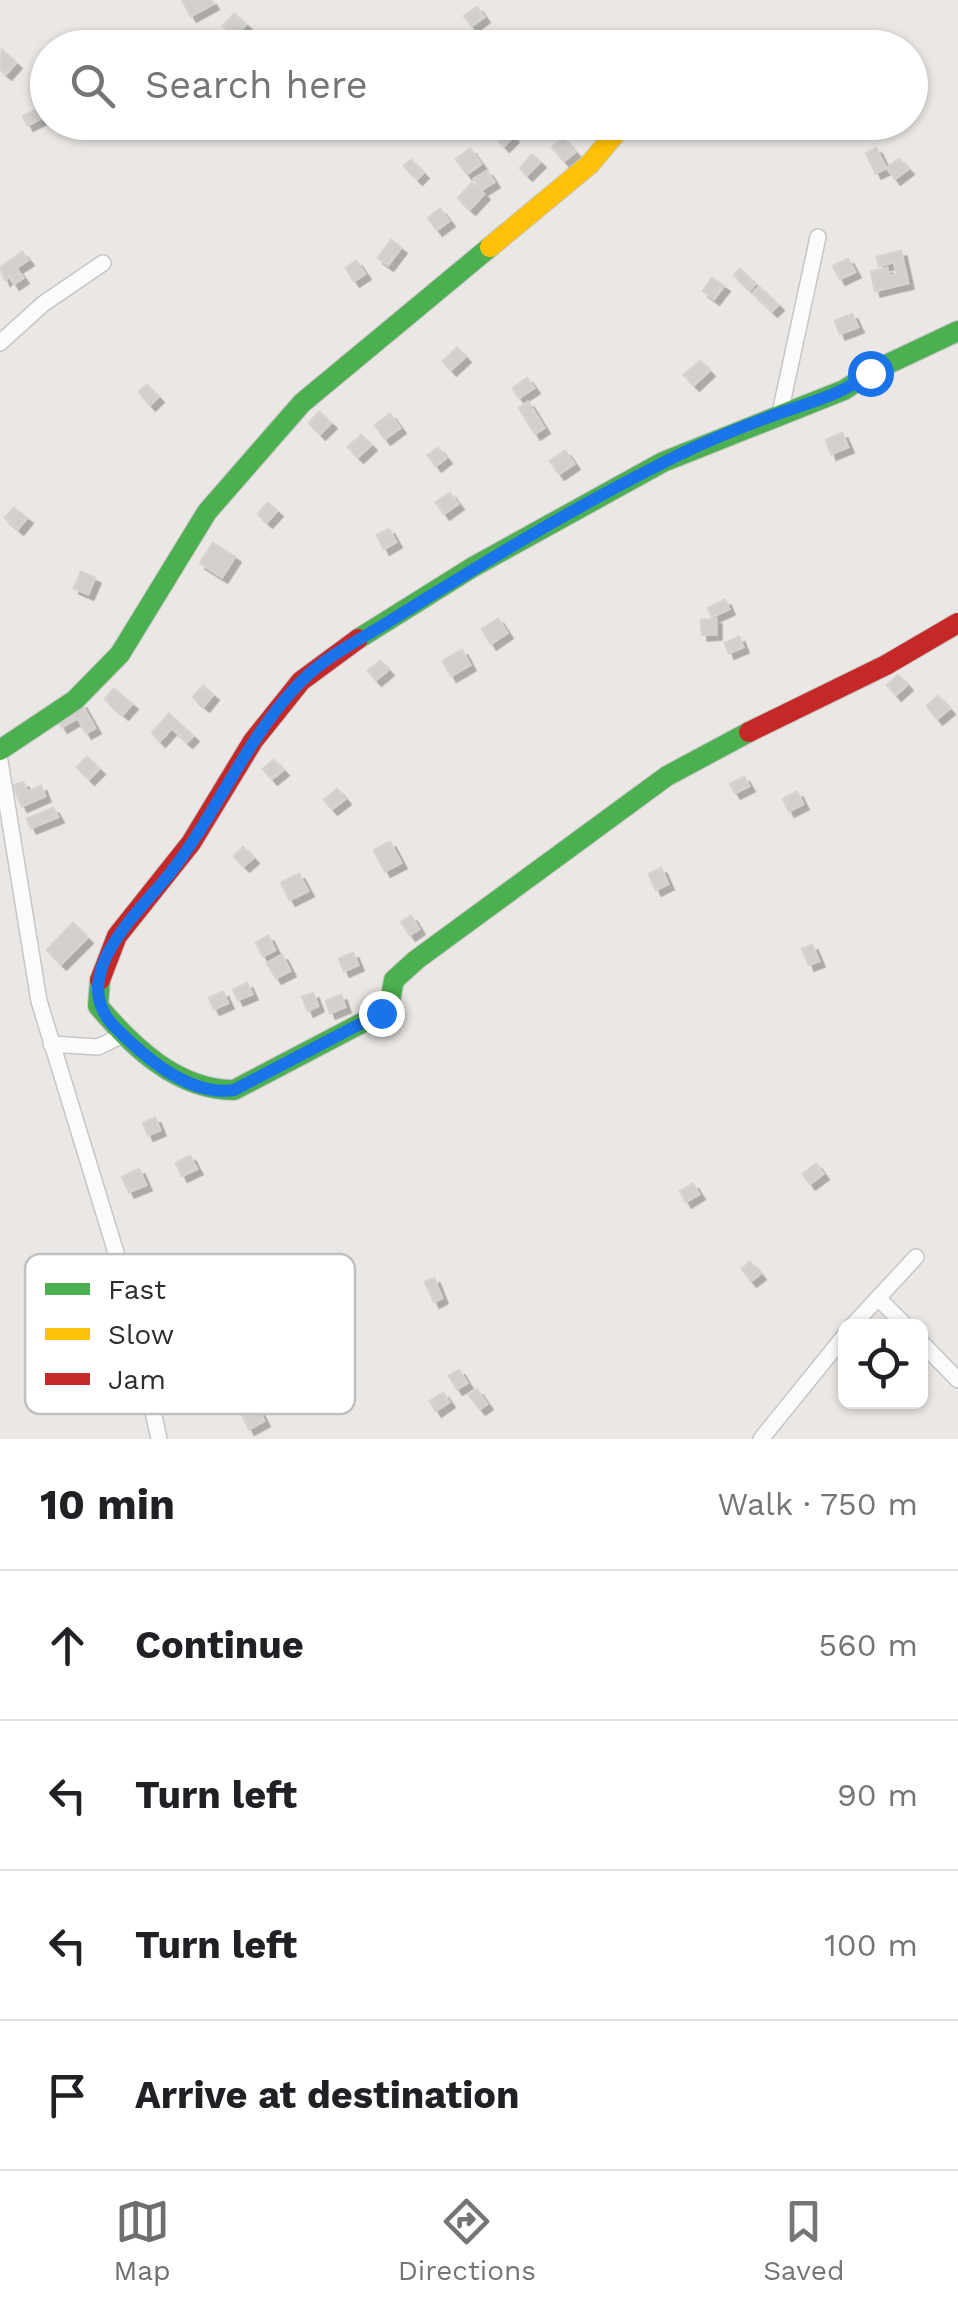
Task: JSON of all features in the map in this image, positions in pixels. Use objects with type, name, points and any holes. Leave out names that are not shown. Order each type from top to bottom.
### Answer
[{"type":"street","points":[[0,750],[75,700],[120,654],[207,512],[302,403],[590,164],[610,140]]},
{"type":"street","points":[[780,414],[818,237]]},
{"type":"street","points":[[0,343],[44,304],[104,264]]},
{"type":"street","points":[[958,331],[873,371],[844,390],[663,462],[575,508],[472,567],[312,670],[253,741],[192,843],[117,936],[96,999],[134,1049],[187,1081],[220,1092],[234,1090],[381,1013],[390,1001],[394,980],[416,960],[668,776],[722,744],[886,665],[958,623]]},
{"type":"street","points":[[0,762],[28,950],[51,1044],[117,1254]]},
{"type":"street","points":[[51,1044],[98,1048],[123,1035]]},
{"type":"street","points":[[858,1319],[916,1258]]},
{"type":"street","points":[[878,1298],[899,1319]]},
{"type":"street","points":[[761,1439],[838,1344]]},
{"type":"street","points":[[928,1350],[958,1380]]},
{"type":"street","points":[[153,1414],[158,1439]]},
{"type":"building","points":[[182,0],[211,0],[213,4],[191,16]]},
{"type":"building","points":[[477,7],[484,17],[472,26],[464,16]]},
{"type":"building","points":[[234,14],[246,24],[240,30],[223,26]]},
{"type":"building","points":[[2,50],[16,63],[6,74],[0,69]]},
{"type":"building","points":[[565,140],[575,152],[564,161],[552,147]]},
{"type":"building","points":[[876,148],[886,168],[876,173],[866,153]]},
{"type":"building","points":[[470,149],[481,164],[467,174],[456,159]]},
{"type":"building","points":[[532,155],[540,162],[527,175],[520,168]]},
{"type":"building","points":[[899,159],[908,169],[895,179],[887,168]]},
{"type":"building","points":[[411,160],[423,173],[417,179],[404,166]]},
{"type":"building","points":[[487,171],[494,182],[481,190],[474,179]]},
{"type":"building","points":[[472,183],[484,194],[470,209],[458,198]]},
{"type":"building","points":[[440,209],[449,221],[437,230],[428,218]]},
{"type":"building","points":[[391,240],[401,248],[388,265],[378,258]]},
{"type":"building","points":[[901,251],[908,283],[875,291],[871,272],[887,268],[889,276],[897,274],[894,262],[879,266],[877,257]]},
{"type":"building","points":[[22,252],[28,260],[16,268],[23,278],[14,284],[9,276],[5,280],[0,268]]},
{"type":"building","points":[[848,259],[855,272],[840,279],[833,266]]},
{"type":"building","points":[[356,261],[365,274],[354,281],[346,268]]},
{"type":"building","points":[[740,269],[755,284],[750,290],[734,275]]},
{"type":"building","points":[[712,278],[724,286],[714,299],[703,291]]},
{"type":"building","points":[[759,287],[778,305],[772,311],[753,293]]},
{"type":"building","points":[[852,314],[858,327],[840,334],[835,321]]},
{"type":"building","points":[[457,348],[465,357],[451,370],[443,361]]},
{"type":"building","points":[[700,361],[709,371],[694,385],[684,375]]},
{"type":"building","points":[[527,378],[534,388],[519,398],[513,388]]},
{"type":"building","points":[[147,385],[158,397],[150,405],[139,392]]},
{"type":"building","points":[[528,402],[544,428],[535,434],[519,408]]},
{"type":"building","points":[[319,412],[331,423],[320,434],[309,423]]},
{"type":"building","points":[[390,414],[400,428],[385,439],[375,425]]},
{"type":"building","points":[[842,433],[848,447],[831,454],[826,440]]},
{"type":"building","points":[[361,435],[371,445],[358,457],[348,447]]},
{"type":"building","points":[[438,448],[446,458],[436,466],[428,455]]},
{"type":"building","points":[[565,451],[574,464],[559,474],[550,461]]},
{"type":"building","points":[[450,493],[458,504],[444,514],[436,502]]},
{"type":"building","points":[[268,503],[277,511],[267,522],[258,514]]},
{"type":"building","points":[[14,508],[27,518],[18,529],[5,518]]},
{"type":"building","points":[[389,529],[396,542],[384,549],[377,535]]},
{"type":"building","points":[[213,543],[235,557],[222,577],[200,563]]},
{"type":"building","points":[[81,572],[95,578],[88,594],[74,588]]},
{"type":"building","points":[[725,600],[729,609],[712,617],[708,608]]},
{"type":"building","points":[[498,619],[507,633],[491,644],[482,629]]},
{"type":"building","points":[[716,619],[716,634],[702,635],[701,620]]},
{"type":"building","points":[[739,637],[743,647],[729,653],[725,643]]},
{"type":"building","points":[[462,650],[470,665],[451,676],[443,661]]},
{"type":"building","points":[[380,661],[388,670],[376,680],[368,671]]},
{"type":"building","points":[[898,675],[907,685],[896,695],[887,685]]},
{"type":"building","points":[[203,686],[213,695],[204,706],[193,697]]},
{"type":"building","points":[[114,689],[132,704],[123,714],[105,699]]},
{"type":"building","points":[[938,696],[949,709],[937,719],[927,706]]},
{"type":"building","points":[[81,703],[95,728],[86,733],[78,718],[62,727],[56,716]]},
{"type":"building","points":[[169,714],[193,736],[187,742],[172,728],[160,741],[152,733]]},
{"type":"building","points":[[87,757],[99,769],[89,779],[77,767]]},
{"type":"building","points":[[274,760],[283,770],[272,779],[263,769]]},
{"type":"building","points":[[744,777],[749,786],[735,793],[730,784]]},
{"type":"building","points":[[23,782],[28,792],[41,786],[45,796],[22,806],[13,786]]},
{"type":"building","points":[[337,789],[345,799],[332,809],[324,800]]},
{"type":"building","points":[[797,792],[803,804],[789,811],[783,799]]},
{"type":"building","points":[[53,808],[58,817],[31,828],[27,819]]},
{"type":"building","points":[[390,842],[401,863],[385,871],[374,850]]},
{"type":"building","points":[[243,847],[253,858],[244,866],[234,856]]},
{"type":"building","points":[[661,868],[668,884],[656,890],[649,874]]},
{"type":"building","points":[[299,874],[308,891],[290,900],[281,883]]},
{"type":"building","points":[[411,916],[419,929],[410,935],[401,922]]},
{"type":"building","points":[[73,923],[87,938],[61,964],[47,950]]},
{"type":"building","points":[[268,936],[275,950],[263,956],[256,943]]},
{"type":"building","points":[[812,945],[819,961],[809,965],[802,949]]},
{"type":"building","points":[[353,953],[358,965],[344,971],[339,959]]},
{"type":"building","points":[[282,955],[290,971],[276,978],[267,963]]},
{"type":"building","points":[[247,983],[252,994],[238,1000],[233,990]]},
{"type":"building","points":[[223,992],[228,1003],[214,1009],[209,998]]},
{"type":"building","points":[[313,993],[318,1006],[308,1011],[302,997]]},
{"type":"building","points":[[341,995],[345,1007],[330,1013],[326,1001]]},
{"type":"building","points":[[155,1118],[160,1130],[148,1135],[143,1123]]},
{"type":"building","points":[[190,1156],[197,1169],[182,1176],[176,1163]]},
{"type":"building","points":[[816,1164],[823,1174],[810,1184],[803,1174]]},
{"type":"building","points":[[139,1169],[146,1185],[129,1192],[122,1177]]},
{"type":"building","points":[[693,1184],[699,1194],[686,1202],[680,1191]]},
{"type":"building","points":[[750,1262],[760,1274],[751,1281],[742,1269]]},
{"type":"building","points":[[434,1278],[442,1298],[434,1302],[425,1282]]},
{"type":"building","points":[[459,1370],[467,1383],[457,1389],[449,1376]]},
{"type":"building","points":[[477,1390],[487,1404],[480,1409],[469,1395]]},
{"type":"building","points":[[443,1393],[449,1402],[436,1411],[430,1401]]},
{"type":"building","points":[[242,1414],[260,1414],[264,1421],[249,1429]]},
{"type":"traffic: fast","points":[[0,750],[75,700],[120,654],[207,512],[302,403],[490,247]]},
{"type":"traffic: fast","points":[[358,639],[473,567],[663,462],[844,390],[873,371],[958,331]]},
{"type":"traffic: fast","points":[[100,980],[98,1006],[141,1051],[194,1083],[234,1090],[381,1013],[390,1001],[394,980],[416,960],[667,776],[749,732]]},
{"type":"traffic: slow","points":[[490,247],[590,164],[610,140]]},
{"type":"traffic: jam","points":[[749,732],[886,665],[958,623]]},
{"type":"traffic: jam","points":[[100,980],[117,936],[191,843],[253,741],[301,681],[358,639]]},
{"type":"route","points":[[381,1013],[324,1046],[234,1090],[220,1092],[187,1081],[134,1049],[98,1006],[96,992],[117,936],[192,843],[253,741],[312,670],[472,567],[575,508],[663,462],[819,401],[870,373]]}]
